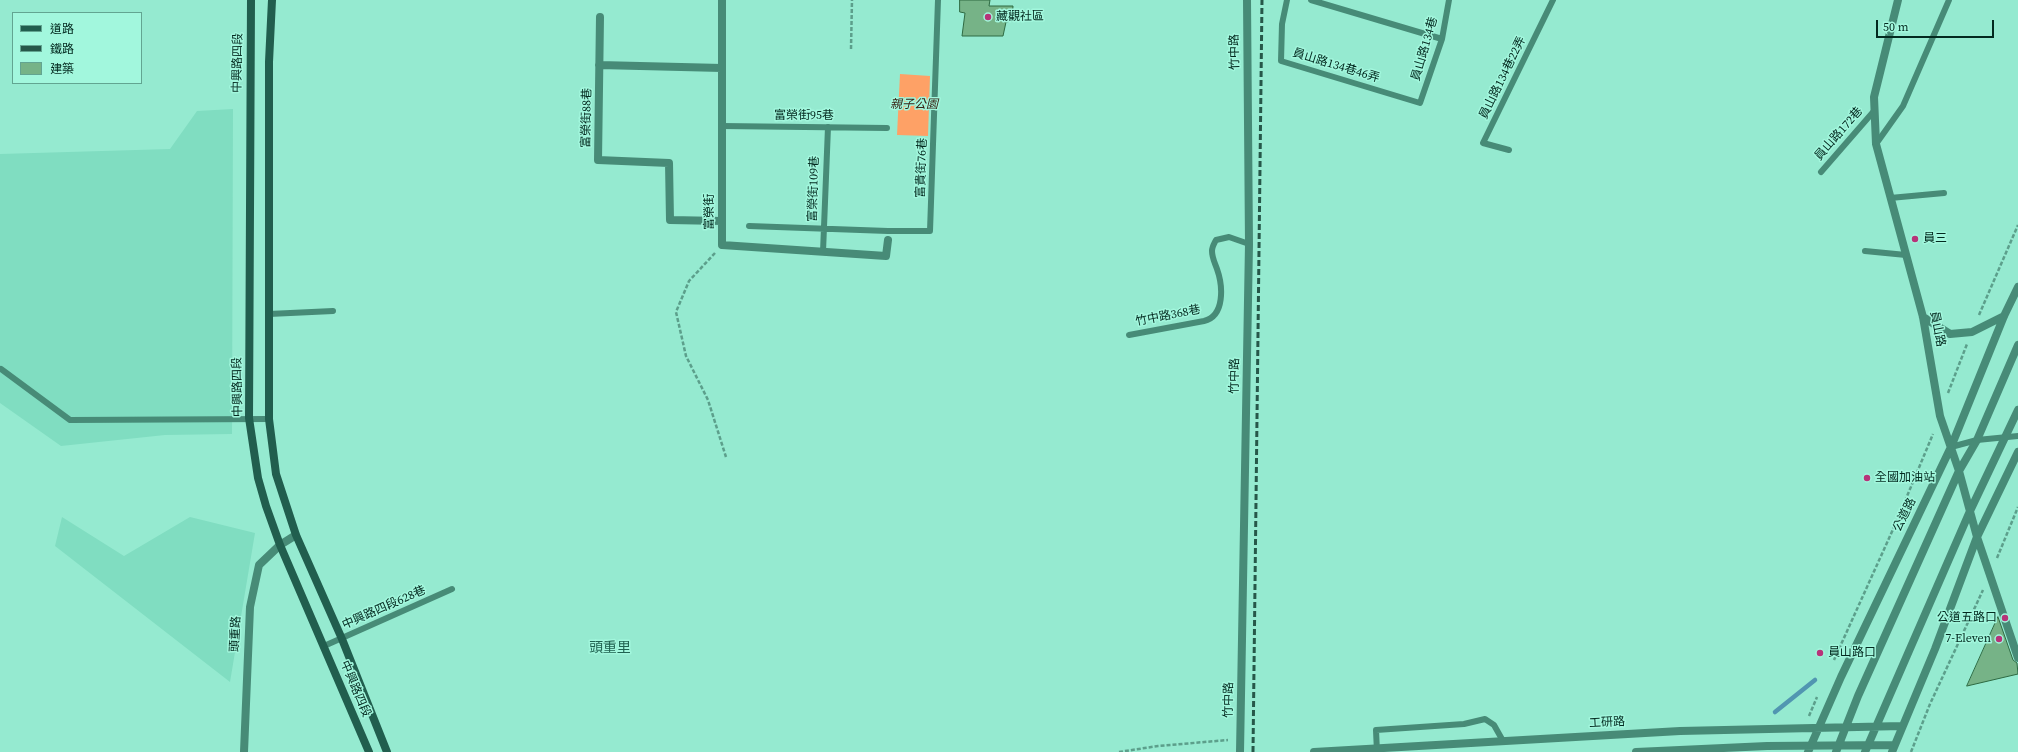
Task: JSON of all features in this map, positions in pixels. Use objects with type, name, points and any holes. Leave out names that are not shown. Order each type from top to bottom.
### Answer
[{"type":"main road","name":"中興路四段","points":[[251,0],[249,418],[258,478],[280,545],[368,752]]},
{"type":"main road","name":"中興路四段","points":[[272,0],[269,70],[269,419],[276,474],[296,535],[342,639],[387,752]]},
{"type":"street","name":"富榮街","points":[[722,0],[722,245],[886,256],[888,240]]},
{"type":"street","name":"竹中路","points":[[1240,752],[1249,244],[1247,0]]},
{"type":"street","name":"員山路","points":[[1898,0],[1874,97],[1876,144],[1923,317],[1940,416],[1951,447],[1977,537],[2018,658]]},
{"type":"street","name":"富榮街88巷","points":[[600,17],[598,160],[669,163],[670,220],[722,221]]},
{"type":"street","points":[[600,65],[722,68]]},
{"type":"street","name":"公道路","points":[[1809,749],[1818,727],[1951,447],[2004,316],[2018,287]]},
{"type":"street","points":[[1923,317],[1950,334],[1972,332],[2004,316]]},
{"type":"street","points":[[1837,749],[1845,727],[1958,470],[1976,440],[2018,345]]},
{"type":"street","points":[[1866,748],[1914,642],[1970,511],[2018,410]]},
{"type":"street","points":[[1636,752],[1893,748],[1935,649],[1977,537],[2018,452]]},
{"type":"street","name":"頭重路","points":[[244,752],[250,607],[259,565],[280,545],[296,535]]},
{"type":"street","name":"工研路","points":[[1314,752],[1680,731],[1804,727],[1902,726]]},
{"type":"lane","name":"富貴街76巷","points":[[749,226],[930,231],[938,0]]},
{"type":"lane","name":"員山路134巷46弄","points":[[1287,0],[1282,24],[1281,61],[1420,103]]},
{"type":"lane","points":[[1311,0],[1442,38]]},
{"type":"lane","name":"員山路134巷","points":[[1420,103],[1442,38],[1449,0]]},
{"type":"lane","name":"員山路134巷22弄","points":[[1509,150],[1483,143],[1553,0]]},
{"type":"lane","points":[[1876,144],[1903,106],[1949,0]]},
{"type":"lane","name":"員山路172巷","points":[[1821,172],[1874,111]]},
{"type":"lane","name":"富榮街95巷","points":[[722,126],[887,128]]},
{"type":"lane","name":"富榮街109巷","points":[[823,252],[828,127]]},
{"type":"lane","points":[[1890,198],[1944,193]]},
{"type":"lane","points":[[888,231],[888,240]]},
{"type":"lane","name":"竹中路368巷","points":[[1129,335],[1204,321],[1214,317],[1218,312],[1221,292],[1220,280],[1212,253],[1213,245],[1216,240],[1229,237],[1249,244]]},
{"type":"lane","points":[[1865,251],[1906,254]]},
{"type":"lane","points":[[269,314],[333,311]]},
{"type":"lane","points":[[1,369],[70,420],[269,419]]},
{"type":"lane","points":[[1951,447],[1976,440],[2018,436]]},
{"type":"lane","name":"中興路四段628巷","points":[[324,646],[452,589]]},
{"type":"lane","points":[[1377,752],[1376,730],[1464,724],[1485,719],[1494,725],[1503,741]]},
{"type":"path","points":[[851,49],[852,0]]},
{"type":"path","points":[[722,245],[689,281],[676,312],[686,356],[708,400],[726,457]]},
{"type":"path","points":[[1833,664],[1895,525],[1940,416]]},
{"type":"path","points":[[1910,752],[1940,683],[1990,577],[2018,507]]},
{"type":"path","points":[[1804,727],[1820,693]]},
{"type":"path","points":[[1120,752],[1158,746],[1240,739]]},
{"type":"shaded area","points":[[233,109],[232,434],[165,435],[61,446],[0,403],[0,154],[170,149],[197,111]]},
{"type":"shaded area","points":[[62,517],[124,556],[190,517],[255,533],[230,682],[55,546]]},
{"type":"green space","name":"親子公園","points":[[900,74],[930,76],[928,136],[897,135]]},
{"type":"building","name":"藏觀社區","points":[[960,0],[990,0],[989,6],[1013,6],[1012,21],[1006,22],[1003,36],[962,36],[965,13],[960,12]]},
{"type":"building","name":"7-Eleven","points":[[1998,617],[2013,660],[2017,663],[2018,674],[1967,686]]},
{"type":"waterway","points":[[1775,712],[1815,680]]},
{"type":"railway","points":[[1253,752],[1262,0]]},
{"type":"place","name":"藏觀社區","points":[[988,17]]},
{"type":"place","name":"員三","points":[[1915,239]]},
{"type":"place","name":"全國加油站","points":[[1867,478]]},
{"type":"place","name":"公道五路口","points":[[2005,618]]},
{"type":"place","name":"7-Eleven","points":[[1999,639]]},
{"type":"place","name":"員山路口","points":[[1820,653]]},
{"type":"district","name":"頭重里","points":[[610,648]]}]
